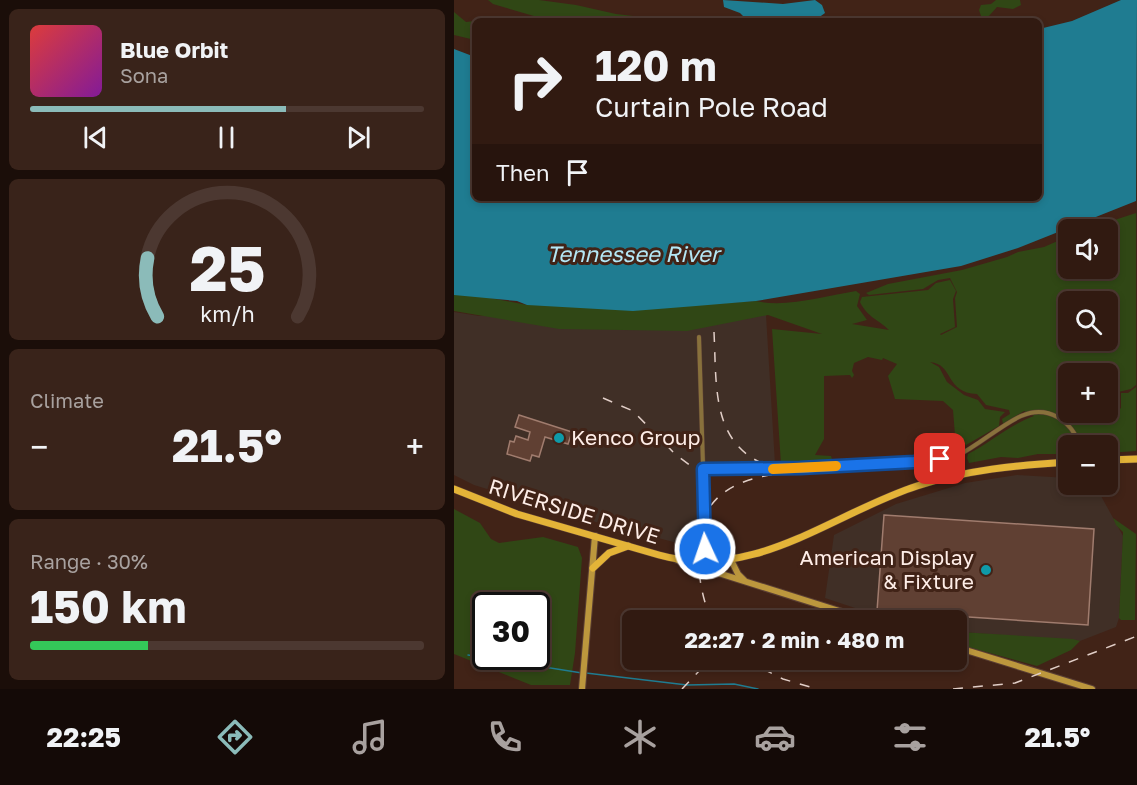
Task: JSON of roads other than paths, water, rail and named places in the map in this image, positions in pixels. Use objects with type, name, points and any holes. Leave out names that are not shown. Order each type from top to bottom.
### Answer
[{"type":"main road","points":[[1118,460],[1136,459]]},
{"type":"main road","name":"RIVERSIDE DRIVE","points":[[454,489],[502,509],[628,546],[673,559],[706,562],[731,560],[774,549],[894,494],[963,474],[1024,464],[1058,462]]},
{"type":"main road","points":[[593,568],[609,553],[628,546]]},
{"type":"street","points":[[699,337],[706,562]]},
{"type":"street","points":[[703,469],[902,463],[957,456],[1021,416],[1040,412],[1064,419],[1076,435]]},
{"type":"street","points":[[957,456],[963,474]]},
{"type":"street","points":[[582,689],[595,536]]},
{"type":"street","points":[[673,559],[835,610]]},
{"type":"street","points":[[731,560],[738,574],[747,583]]},
{"type":"street","points":[[967,650],[1092,689]]},
{"type":"water","points":[[723,0],[783,4],[815,0],[822,5],[825,13],[818,18],[745,18],[740,13],[724,7]]},
{"type":"water","name":"Tennessee River","points":[[1121,0],[1137,0],[1136,201],[1091,219],[1058,219],[1058,232],[1018,248],[961,266],[756,301],[633,311],[527,305],[517,301],[454,295],[454,49],[472,56],[472,201],[1042,201],[1042,28],[1072,21]]},
{"type":"waterway","points":[[468,655],[582,673]]},
{"type":"waterway","points":[[586,673],[687,685],[734,684],[758,689]]},
{"type":"railway","points":[[714,332],[718,397],[722,417],[730,434],[741,450],[759,462],[782,470]]},
{"type":"railway","points":[[603,398],[633,411],[675,454],[691,466],[712,473],[751,474]]},
{"type":"railway","points":[[708,610],[699,572],[701,528],[710,508],[723,493],[741,483],[785,473],[923,466]]},
{"type":"railway","points":[[953,689],[1015,683],[1137,636]]},
{"type":"railway","points":[[682,689],[700,670]]},
{"type":"railway","points":[[765,670],[783,679],[817,689]]},
{"type":"place","name":"Kenco Group","points":[[559,438]]},
{"type":"place","name":"American Display & Fixture","points":[[986,570]]}]
